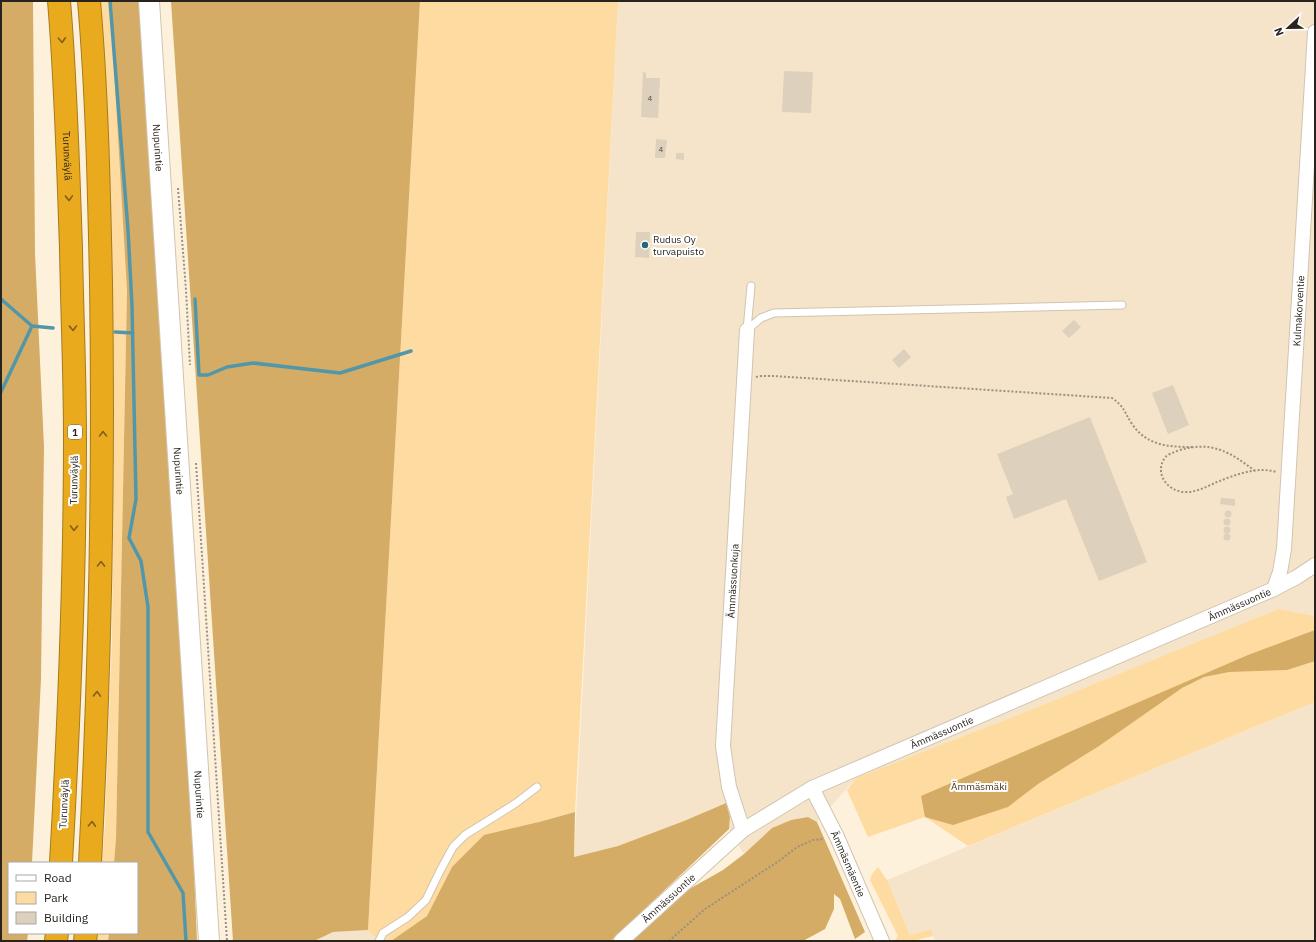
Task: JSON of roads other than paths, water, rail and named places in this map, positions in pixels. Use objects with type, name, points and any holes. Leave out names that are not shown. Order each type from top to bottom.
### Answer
[{"type":"highway","name":"Turunväylä","points":[[59,1],[70,226],[75,438],[73,567],[61,862]]},
{"type":"highway","points":[[89,1],[100,225],[103,440],[101,565],[90,862]]},
{"type":"main road","name":"Nupurintie","points":[[149,1],[209,941]]},
{"type":"street","name":"Kulmakorventie","points":[[1274,589],[1280,572],[1284,549],[1313,93],[1315,32]]},
{"type":"street","name":"Ämmässuonkuja","points":[[743,830],[728,787],[723,746],[747,330]]},
{"type":"street","name":"Ämmässuontie","points":[[621,941],[743,830],[812,788],[1274,589],[1297,577],[1315,565]]},
{"type":"street","name":"Ämmässuontie","points":[[1297,577],[1315,577]]},
{"type":"street","name":"Ämmäsmäentie","points":[[812,788],[837,837],[882,941]]},
{"type":"lane","points":[[747,330],[751,286]]},
{"type":"lane","points":[[747,330],[761,318],[774,313],[1122,305]]},
{"type":"lane","points":[[380,941],[383,933],[408,917],[426,900],[453,847],[465,835],[516,803],[538,787]]},
{"type":"waterway","points":[[110,1],[128,230],[132,306],[136,499],[129,538],[141,561],[148,607],[148,832],[183,893],[186,941]]},
{"type":"waterway","points":[[1,299],[32,326]]},
{"type":"waterway","points":[[195,299],[199,375],[208,375],[227,367],[253,363],[340,373],[411,351]]},
{"type":"waterway","points":[[32,326],[53,328]]},
{"type":"waterway","points":[[1,392],[32,326]]},
{"type":"waterway","points":[[115,332],[133,333]]},
{"type":"place","name":"Rudus Oy turvapuisto","points":[[645,245]]},
{"type":"park label","name":"Ämmäsmäki","points":[[979,786]]}]
